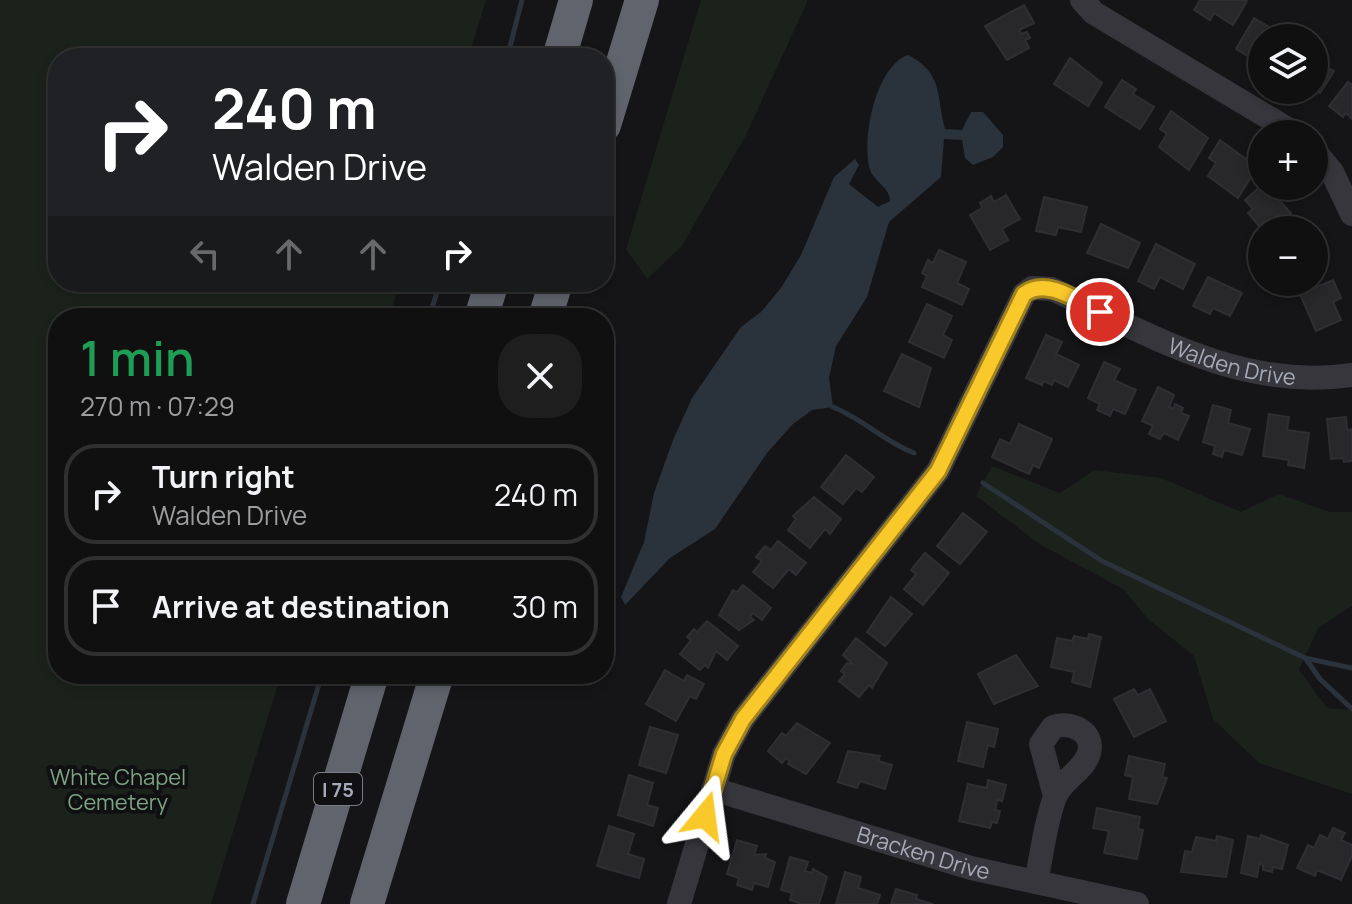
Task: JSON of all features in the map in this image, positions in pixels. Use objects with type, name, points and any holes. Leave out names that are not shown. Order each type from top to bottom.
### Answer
[{"type":"highway","points":[[562,48],[576,0]]},
{"type":"highway","points":[[614,92],[642,0]]},
{"type":"highway","name":"I 75","points":[[303,904],[369,684]]},
{"type":"highway","points":[[367,904],[434,684]]},
{"type":"street","points":[[1082,0],[1094,13],[1116,27],[1272,120]]},
{"type":"street","points":[[1328,167],[1352,214]]},
{"type":"street","name":"Walden Drive","points":[[713,789],[724,754],[743,719],[938,471],[1019,302],[1032,288],[1052,289],[1207,362],[1286,376],[1352,375]]},
{"type":"street","points":[[679,904],[713,789]]},
{"type":"street","name":"Bracken Drive","points":[[713,789],[971,868],[1137,904]]},
{"type":"street","points":[[1036,882],[1055,796]]},
{"type":"green space","name":"White Chapel Cemetery","points":[[0,0],[486,0],[471,48],[48,48],[48,292],[397,292],[392,308],[48,308],[48,684],[278,684],[211,904],[0,904]]},
{"type":"green space","points":[[701,0],[808,0],[745,137],[681,247],[647,279],[626,249]]},
{"type":"green space","points":[[992,466],[1060,493],[1094,470],[1161,478],[1241,512],[1279,494],[1329,512],[1352,512],[1352,606],[1318,628],[1299,670],[1327,708],[1352,710],[1352,794],[1259,763],[1213,719],[1194,656],[1148,619],[1123,589],[1041,545],[976,496]]},
{"type":"shaded area","points":[[908,55],[920,62],[933,78],[945,129],[962,130],[971,112],[983,112],[1003,135],[1003,147],[993,157],[973,165],[965,158],[962,140],[944,139],[941,177],[889,222],[867,297],[836,346],[829,378],[833,407],[812,410],[793,424],[767,453],[715,529],[670,558],[625,605],[621,597],[644,542],[654,493],[692,398],[741,327],[761,312],[781,288],[801,255],[834,177],[855,159],[859,165],[849,184],[878,207],[890,201],[888,192],[870,170],[869,124],[879,89],[887,74]]},
{"type":"building","points":[[1200,0],[1247,1],[1233,25],[1214,13],[1210,20],[1194,10]]},
{"type":"building","points":[[1024,5],[1034,23],[1019,30],[1021,34],[1027,32],[1030,38],[1025,40],[1029,48],[1007,60],[985,26]]},
{"type":"building","points":[[1254,18],[1264,24],[1251,24]]},
{"type":"building","points":[[1248,28],[1248,56],[1236,49]]},
{"type":"building","points":[[1070,58],[1102,83],[1088,106],[1054,84]]},
{"type":"building","points":[[1122,80],[1136,89],[1133,94],[1154,107],[1140,129],[1105,107]]},
{"type":"building","points":[[1348,82],[1352,85],[1352,119],[1346,113],[1343,117],[1329,106]]},
{"type":"building","points":[[1171,111],[1208,138],[1189,170],[1159,147],[1167,134],[1160,129]]},
{"type":"building","points":[[1220,140],[1248,160],[1248,182],[1238,198],[1208,176],[1216,163],[1209,158]]},
{"type":"building","points":[[1006,195],[1020,219],[1002,229],[1008,240],[990,250],[970,215],[982,208],[980,203],[991,196],[994,202]]},
{"type":"building","points":[[1044,197],[1087,207],[1081,232],[1058,227],[1056,235],[1036,231]]},
{"type":"building","points":[[1248,197],[1248,200],[1279,200],[1291,213],[1288,216],[1251,216],[1248,213],[1253,209],[1245,200]]},
{"type":"building","points":[[1101,224],[1140,243],[1128,268],[1087,253]]},
{"type":"building","points":[[1156,244],[1195,264],[1183,289],[1160,277],[1154,289],[1138,281]]},
{"type":"building","points":[[939,250],[966,262],[957,283],[969,289],[962,305],[922,287],[927,276],[922,273],[928,260],[933,263]]},
{"type":"building","points":[[1208,277],[1242,293],[1230,316],[1213,308],[1210,314],[1193,306]]},
{"type":"building","points":[[1333,280],[1341,298],[1333,302],[1341,320],[1316,331],[1301,296],[1328,296],[1328,282]]},
{"type":"building","points":[[927,304],[952,316],[943,335],[952,340],[944,358],[909,342]]},
{"type":"building","points":[[1046,335],[1062,342],[1056,354],[1079,365],[1068,387],[1054,380],[1052,385],[1043,381],[1042,385],[1026,378]]},
{"type":"building","points":[[902,354],[931,368],[919,407],[884,391]]},
{"type":"building","points":[[1104,362],[1120,369],[1114,380],[1136,390],[1125,414],[1113,409],[1110,416],[1097,410],[1100,404],[1088,398]]},
{"type":"building","points":[[1158,387],[1174,395],[1169,407],[1173,409],[1175,404],[1183,408],[1181,413],[1189,416],[1178,440],[1164,433],[1160,439],[1149,434],[1153,426],[1142,421]]},
{"type":"building","points":[[1213,405],[1231,410],[1228,423],[1250,429],[1242,455],[1224,450],[1222,457],[1213,454],[1215,446],[1203,442]]},
{"type":"building","points":[[1269,414],[1289,417],[1287,430],[1309,433],[1304,468],[1288,465],[1289,460],[1263,456]]},
{"type":"building","points":[[1346,417],[1347,430],[1352,429],[1352,461],[1344,462],[1343,458],[1331,459],[1327,419]]},
{"type":"building","points":[[1019,424],[1052,439],[1039,468],[1033,465],[1029,474],[992,457],[1000,439],[1010,444]]},
{"type":"building","points":[[846,455],[874,477],[862,492],[856,488],[843,504],[821,487]]},
{"type":"building","points":[[814,497],[841,519],[830,534],[825,529],[810,548],[788,530],[796,519],[793,516]]},
{"type":"building","points":[[963,513],[987,532],[960,564],[937,546]]},
{"type":"building","points":[[778,541],[806,563],[796,575],[789,569],[773,588],[753,572],[762,561],[756,557],[765,546],[771,550]]},
{"type":"building","points":[[925,553],[949,573],[923,605],[904,589],[916,574],[911,570]]},
{"type":"building","points":[[743,585],[771,608],[762,620],[753,613],[750,617],[754,620],[739,630],[719,615],[733,590],[737,592]]},
{"type":"building","points":[[891,597],[912,614],[885,646],[867,632]]},
{"type":"building","points":[[707,621],[738,646],[727,660],[716,651],[708,668],[705,665],[700,670],[680,654],[691,640],[687,637]]},
{"type":"building","points":[[1089,634],[1101,637],[1090,687],[1072,682],[1074,672],[1051,667],[1057,638],[1072,641],[1074,636],[1088,639]]},
{"type":"building","points":[[856,638],[887,663],[872,688],[869,685],[859,697],[839,681],[845,674],[841,671],[847,663],[853,664],[843,655]]},
{"type":"building","points":[[1016,655],[1038,686],[994,704],[978,674]]},
{"type":"building","points":[[665,670],[684,681],[687,675],[704,684],[696,699],[690,696],[676,721],[646,704]]},
{"type":"building","points":[[1134,689],[1138,695],[1150,689],[1166,721],[1134,737],[1114,699]]},
{"type":"building","points":[[967,722],[998,729],[994,747],[988,745],[983,767],[958,761]]},
{"type":"building","points":[[797,723],[830,743],[806,774],[788,764],[790,761],[786,758],[782,763],[768,751],[782,733],[786,736]]},
{"type":"building","points":[[650,727],[678,735],[666,773],[639,765]]},
{"type":"building","points":[[848,751],[880,756],[878,761],[892,765],[885,789],[860,781],[857,788],[838,782]]},
{"type":"building","points":[[1129,756],[1165,764],[1162,777],[1167,778],[1157,804],[1129,799],[1133,777],[1125,775]]},
{"type":"building","points":[[629,775],[653,783],[647,805],[658,808],[653,826],[618,815]]},
{"type":"building","points":[[988,780],[1006,785],[1002,801],[997,800],[995,810],[1000,811],[997,823],[992,822],[990,828],[959,821],[968,784],[987,788]]},
{"type":"building","points":[[1097,808],[1140,817],[1138,829],[1143,830],[1137,859],[1104,853],[1109,831],[1093,828]]},
{"type":"building","points":[[609,826],[634,834],[628,854],[644,859],[639,878],[597,866]]},
{"type":"building","points":[[1333,828],[1345,833],[1341,840],[1352,845],[1352,856],[1341,880],[1317,870],[1315,876],[1297,868],[1308,845],[1314,848],[1320,835],[1328,839]]},
{"type":"building","points":[[1261,835],[1288,845],[1282,869],[1273,867],[1272,872],[1263,870],[1263,865],[1259,864],[1257,877],[1241,873],[1248,836],[1260,839]]},
{"type":"building","points":[[1217,836],[1233,840],[1226,877],[1181,872],[1185,851],[1192,852],[1196,837],[1216,841]]},
{"type":"building","points":[[737,840],[757,846],[754,855],[766,854],[765,858],[775,862],[768,887],[754,883],[752,890],[737,885],[739,878],[727,874]]},
{"type":"building","points":[[790,857],[808,862],[805,871],[812,873],[813,869],[827,877],[819,904],[790,900],[792,893],[781,890]]},
{"type":"building","points":[[845,872],[861,877],[858,888],[880,895],[877,904],[836,904]]},
{"type":"building","points":[[896,889],[917,895],[916,899],[933,904],[891,904]]},
{"type":"waterway","points":[[510,48],[522,0]]},
{"type":"waterway","points":[[432,308],[437,292]]},
{"type":"waterway","points":[[833,407],[914,453]]},
{"type":"waterway","points":[[983,483],[1102,561],[1305,658],[1352,668]]},
{"type":"waterway","points":[[1306,659],[1320,679],[1352,709]]},
{"type":"waterway","points":[[253,904],[319,684]]},
{"type":"route","points":[[705,816],[724,754],[743,719],[938,471],[1024,294],[1032,288],[1052,289],[1100,312]]}]
